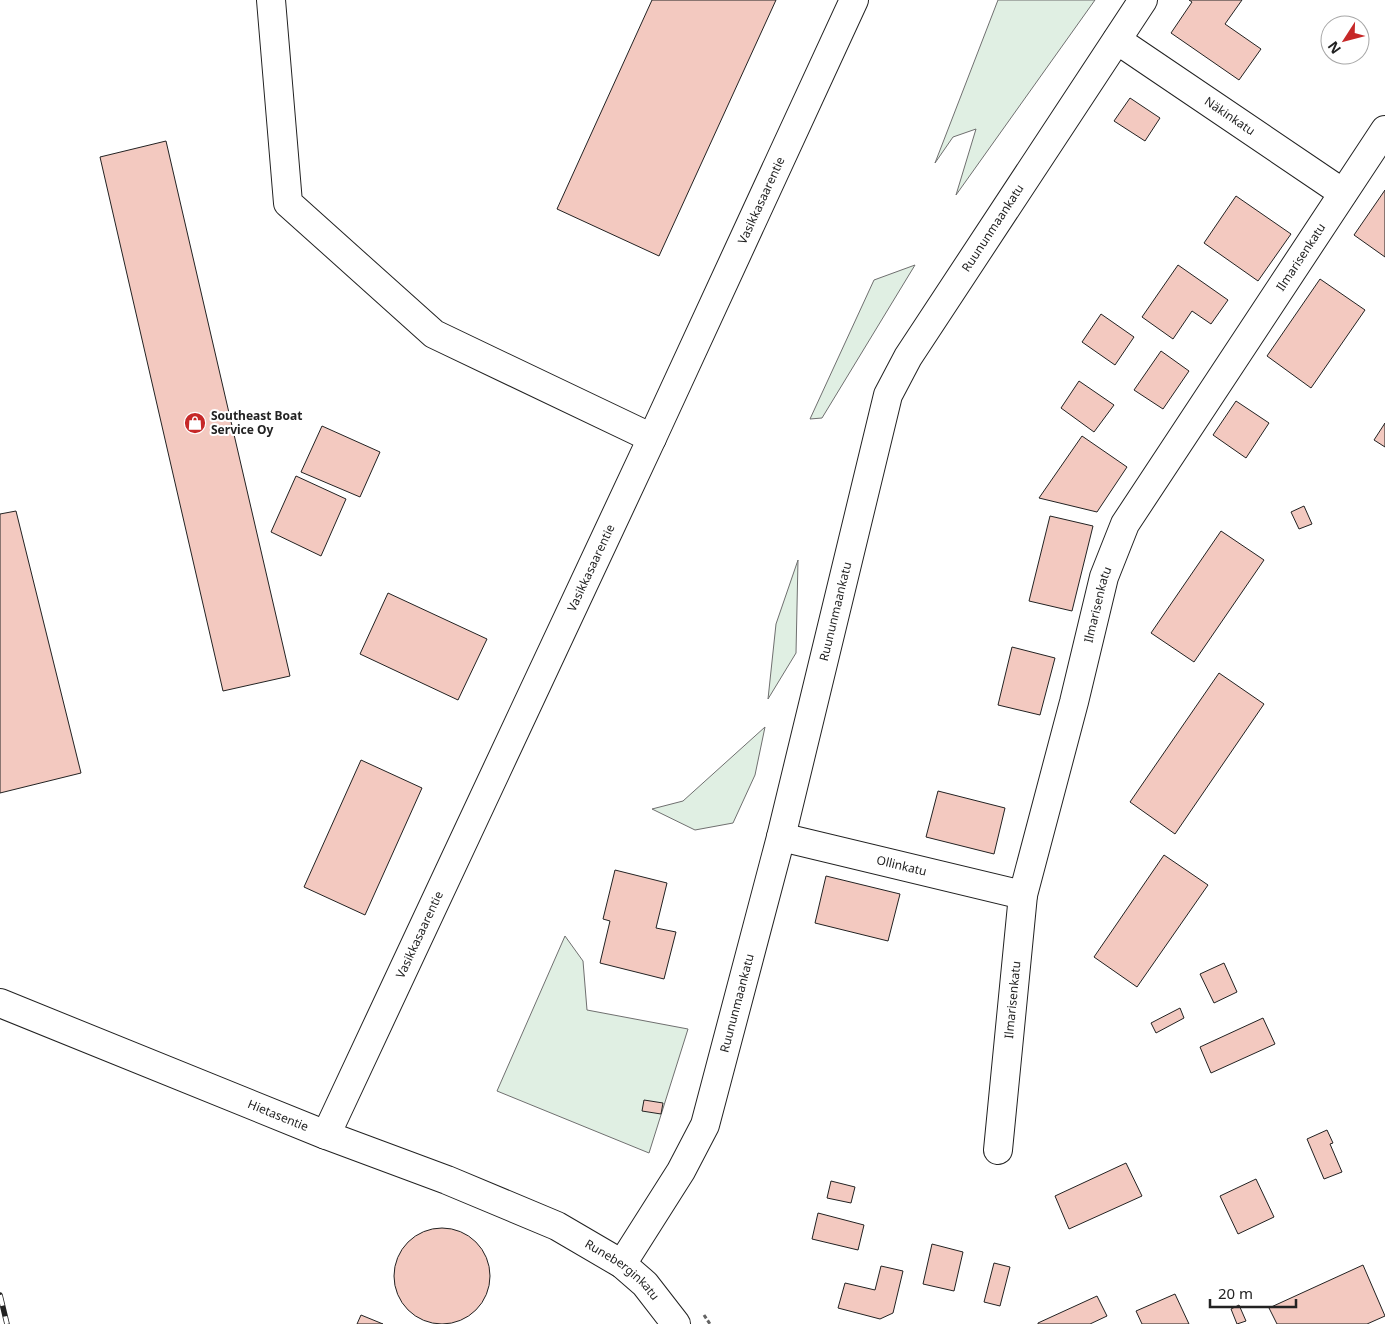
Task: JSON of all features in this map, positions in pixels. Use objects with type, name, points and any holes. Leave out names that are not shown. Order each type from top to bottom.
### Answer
[{"type":"street","points":[[271,0],[288,203],[434,334],[652,438]]},
{"type":"street","name":"Vasikkasaarentie","points":[[326,1135],[652,438],[854,0]]},
{"type":"street","name":"Ruununmaankatu","points":[[622,1264],[681,1171],[705,1125],[781,837],[888,395],[908,357],[1143,0]]},
{"type":"street","name":"Näkinkatu","points":[[1117,40],[1343,193]]},
{"type":"street","name":"Ilmarisenkatu","points":[[998,1150],[1023,895],[1074,702],[1104,577],[1124,524],[1385,130]]},
{"type":"street","name":"Ollinkatu","points":[[781,837],[1023,895]]},
{"type":"street","name":"Hietasentie","points":[[0,1003],[326,1135],[447,1180],[557,1226]]},
{"type":"street","name":"Runeberginkatu","points":[[557,1226],[622,1264],[645,1284],[676,1324]]},
{"type":"green space","points":[[998,0],[1095,0],[956,195],[976,129],[953,137],[935,163]]},
{"type":"green space","points":[[915,265],[822,418],[810,419],[874,280]]},
{"type":"green space","points":[[798,560],[796,653],[768,699],[776,624]]},
{"type":"green space","points":[[765,727],[755,775],[733,823],[695,830],[652,809],[683,801]]},
{"type":"green space","points":[[565,936],[583,961],[587,1010],[688,1029],[649,1153],[497,1091]]},
{"type":"building","points":[[652,0],[776,0],[659,256],[557,209]]},
{"type":"building","points":[[1189,0],[1242,0],[1225,24],[1261,49],[1239,80],[1171,33],[1192,2]]},
{"type":"building","points":[[1130,98],[1160,118],[1145,141],[1114,121]]},
{"type":"building","points":[[166,141],[290,676],[223,691],[100,157]]},
{"type":"building","points":[[1385,190],[1385,257],[1354,235]]},
{"type":"building","points":[[1236,196],[1291,234],[1258,281],[1204,243]]},
{"type":"building","points":[[1178,265],[1228,300],[1211,324],[1192,311],[1173,339],[1142,317]]},
{"type":"building","points":[[1320,279],[1365,310],[1311,388],[1267,356]]},
{"type":"building","points":[[1101,314],[1134,337],[1115,365],[1082,342]]},
{"type":"building","points":[[1161,351],[1189,371],[1163,409],[1134,390]]},
{"type":"building","points":[[1079,381],[1114,405],[1094,432],[1061,408]]},
{"type":"building","points":[[1236,401],[1269,423],[1246,458],[1213,435]]},
{"type":"building","points":[[1385,423],[1385,447],[1374,440]]},
{"type":"building","points":[[322,426],[380,452],[360,497],[301,472]]},
{"type":"building","points":[[1082,436],[1127,467],[1097,512],[1039,498]]},
{"type":"building","points":[[296,476],[346,499],[321,556],[271,532]]},
{"type":"building","points":[[1304,506],[1312,524],[1299,529],[1291,512]]},
{"type":"building","points":[[16,511],[81,773],[0,793],[0,514]]},
{"type":"building","points":[[1050,516],[1093,526],[1072,611],[1029,601]]},
{"type":"building","points":[[1221,531],[1264,560],[1194,662],[1151,633]]},
{"type":"building","points":[[388,593],[487,639],[458,700],[360,654]]},
{"type":"building","points":[[1012,647],[1055,658],[1040,715],[998,705]]},
{"type":"building","points":[[1219,673],[1264,704],[1175,834],[1130,802]]},
{"type":"building","points":[[361,760],[422,788],[365,915],[304,887]]},
{"type":"building","points":[[938,791],[1005,808],[994,854],[926,837]]},
{"type":"building","points":[[1164,855],[1208,885],[1137,987],[1094,957]]},
{"type":"building","points":[[615,870],[667,883],[656,928],[676,932],[664,979],[600,963],[610,921],[603,919]]},
{"type":"building","points":[[826,876],[900,894],[888,941],[815,923]]},
{"type":"building","points":[[1224,963],[1237,992],[1214,1003],[1200,974]]},
{"type":"building","points":[[1180,1008],[1184,1018],[1156,1033],[1151,1023]]},
{"type":"building","points":[[1263,1018],[1275,1044],[1211,1073],[1200,1047]]},
{"type":"building","points":[[644,1100],[663,1103],[661,1114],[642,1111]]},
{"type":"building","points":[[1327,1130],[1333,1143],[1330,1144],[1342,1172],[1324,1179],[1307,1139]]},
{"type":"building","points":[[1126,1163],[1142,1196],[1069,1229],[1055,1196]]},
{"type":"building","points":[[1256,1179],[1274,1217],[1238,1234],[1220,1196]]},
{"type":"building","points":[[831,1181],[855,1187],[851,1203],[827,1198]]},
{"type":"building","points":[[818,1213],[864,1225],[858,1250],[812,1239]]},
{"type":"building","points":[[442,1228],[460,1231],[476,1242],[487,1258],[490,1276],[487,1294],[476,1310],[460,1321],[442,1324],[424,1321],[408,1310],[397,1294],[394,1276],[397,1258],[408,1242],[424,1231]]},
{"type":"building","points":[[932,1244],[963,1252],[954,1291],[923,1284]]},
{"type":"building","points":[[994,1263],[1010,1267],[1000,1306],[984,1302]]},
{"type":"building","points":[[1363,1265],[1385,1316],[1367,1324],[1277,1324],[1269,1308]]},
{"type":"building","points":[[881,1266],[903,1271],[893,1313],[880,1319],[838,1308],[845,1283],[875,1290]]},
{"type":"building","points":[[1175,1294],[1189,1324],[1142,1324],[1136,1311]]},
{"type":"building","points":[[1097,1296],[1107,1316],[1090,1324],[1038,1324],[1038,1323]]},
{"type":"building","points":[[1239,1305],[1246,1321],[1237,1324],[1231,1309]]},
{"type":"building","points":[[361,1315],[383,1324],[357,1324]]},
{"type":"railway","points":[[0,1295],[7,1324]]},
{"type":"place","name":"Southeast Boat Service Oy","points":[[195,423]]}]
